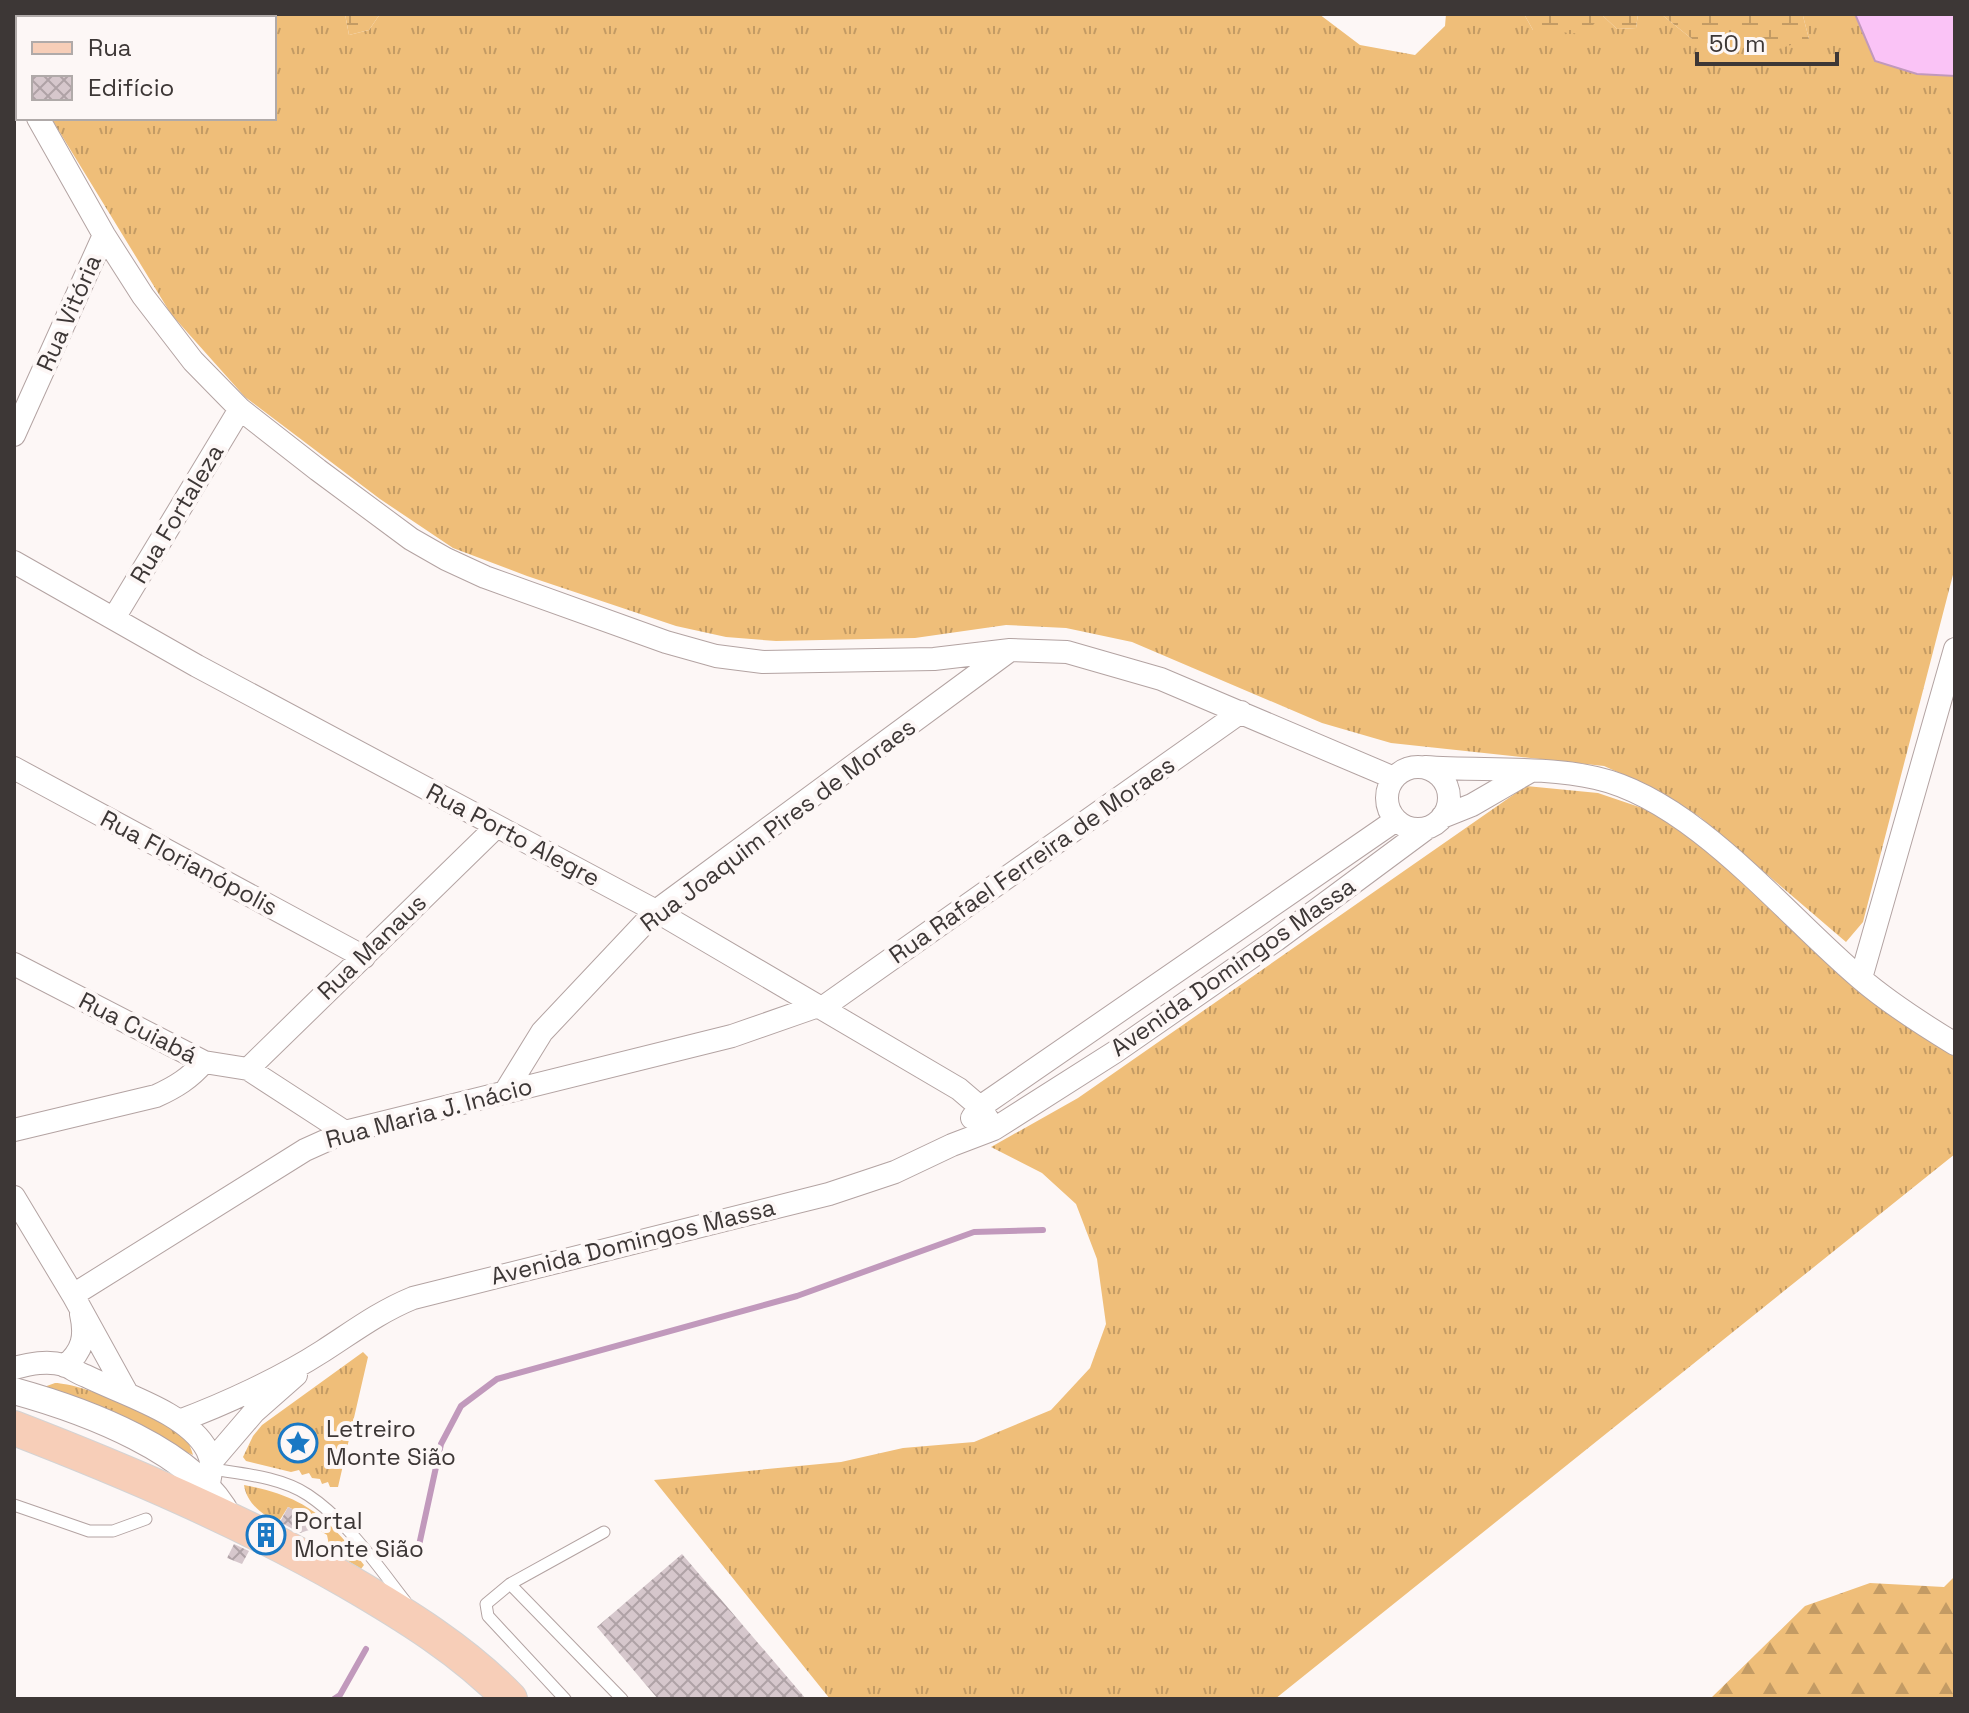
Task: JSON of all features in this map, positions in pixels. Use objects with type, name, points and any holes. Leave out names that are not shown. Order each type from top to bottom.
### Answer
[{"type":"main road","points":[[14,1428],[108,1464],[229,1518],[356,1586],[427,1631],[510,1699]]},
{"type":"street","points":[[39,120],[104,235],[143,296],[193,361],[240,409],[388,522],[446,559],[485,577],[666,642],[716,656],[763,662],[934,659],[1010,650],[1067,652],[1161,679],[1394,778]]},
{"type":"street","name":"Rua Vitória","points":[[14,435],[104,235]]},
{"type":"street","name":"Rua Fortaleza","points":[[114,618],[240,409]]},
{"type":"street","name":"Rua Porto Alegre","points":[[14,562],[496,827],[656,911],[959,1089],[980,1107],[994,1129]]},
{"type":"street","points":[[1861,978],[1955,649]]},
{"type":"street","name":"Rua Joaquim Pires de Moraes","points":[[505,1092],[542,1032],[656,911],[1010,650]]},
{"type":"street","name":"Rua Rafael Ferreira de Moraes","points":[[820,1007],[1241,712]]},
{"type":"street","points":[[1425,767],[1445,782],[1449,794],[1448,806],[1435,823],[1405,827],[1396,820],[1387,804],[1387,795],[1394,778],[1414,767],[1425,767],[1530,771],[1594,777],[1627,788],[1666,807],[1731,858],[1861,978],[1921,1024],[1955,1044]]},
{"type":"street","name":"Rua Florianópolis","points":[[14,768],[364,957]]},
{"type":"street","name":"Avenida Domingos Massa","points":[[210,1472],[254,1412],[321,1353],[382,1311],[413,1298],[829,1194],[895,1172],[994,1129],[1115,1052],[1264,949],[1435,823],[1530,771]]},
{"type":"street","name":"Avenida Domingos Massa","points":[[952,1145],[980,1107],[1396,820]]},
{"type":"street","name":"Rua Manaus","points":[[248,1069],[496,827]]},
{"type":"street","name":"Rua Cuiabá","points":[[14,964],[204,1062],[248,1069],[345,1132]]},
{"type":"street","name":"Rua Maria J. Inácio","points":[[76,1300],[305,1150],[345,1132],[732,1036],[820,1007]]},
{"type":"street","points":[[14,1130],[156,1096],[184,1082],[204,1062]]},
{"type":"street","points":[[14,1197],[127,1393]]},
{"type":"street","points":[[65,1366],[80,1349],[83,1338],[76,1300]]},
{"type":"street","name":"Avenida Domingos Massa","points":[[179,1421],[229,1400],[321,1353]]},
{"type":"street","points":[[14,1368],[33,1364],[65,1366],[127,1393],[179,1421],[195,1433],[208,1451],[210,1472],[229,1518]]},
{"type":"street","points":[[17,1388],[153,1446],[185,1466],[210,1472]]},
{"type":"lane","points":[[210,1472],[278,1482],[307,1494],[330,1513],[378,1566],[427,1631]]},
{"type":"lane","points":[[14,1505],[89,1531],[113,1531],[146,1519]]},
{"type":"lane","points":[[565,1699],[486,1612],[489,1600],[510,1584],[604,1532]]},
{"type":"lane","points":[[510,1584],[622,1699]]},
{"type":"green space","points":[[14,14],[345,14],[349,35],[369,30],[380,14],[1319,14],[1360,45],[1415,55],[1445,26],[1446,14],[1524,14],[1533,30],[1602,15],[1617,29],[1636,28],[1638,14],[1661,14],[1692,39],[1809,39],[1803,16],[1855,14],[1875,61],[1917,74],[1955,76],[1955,567],[1863,922],[1846,942],[1700,817],[1651,787],[1604,766],[1391,743],[1322,723],[1132,642],[1066,628],[1006,625],[915,638],[776,641],[726,637],[676,626],[453,548],[380,499],[245,397],[171,314],[52,120],[276,120],[276,16],[16,16],[16,24]]},
{"type":"green space","points":[[345,14],[380,14],[369,30],[349,35]]},
{"type":"green space","points":[[1524,14],[1638,14],[1636,28],[1617,29],[1602,15],[1585,34],[1533,30]]},
{"type":"green space","points":[[1661,14],[1803,16],[1809,39],[1776,50],[1692,39]]},
{"type":"green space","points":[[1526,786],[1598,793],[1651,811],[1709,852],[1856,989],[1955,1057],[1955,1154],[1275,1699],[830,1699],[654,1480],[841,1462],[903,1448],[974,1442],[1051,1410],[1090,1368],[1106,1324],[1097,1259],[1076,1204],[1042,1173],[991,1147],[1078,1098]]},
{"type":"green space","points":[[363,1352],[368,1357],[338,1487],[330,1487],[328,1482],[322,1484],[320,1479],[312,1478],[309,1473],[302,1475],[299,1470],[291,1472],[246,1461],[243,1457],[262,1425]]},
{"type":"green space","points":[[55,1383],[103,1395],[161,1421],[185,1437],[193,1455],[44,1387]]},
{"type":"green space","points":[[244,1485],[283,1495],[313,1511],[326,1521],[364,1565],[361,1569],[330,1550],[327,1535],[302,1519],[304,1514],[288,1507],[278,1523],[266,1516],[252,1503]]},
{"type":"green space","points":[[1955,1576],[1955,1699],[1710,1699],[1805,1606],[1870,1583],[1944,1587]]},
{"type":"shaded area","points":[[1855,14],[1955,14],[1955,76],[1917,74],[1875,61]]},
{"type":"building","points":[[288,1507],[304,1515],[302,1519],[306,1518],[309,1530],[300,1533],[280,1522]]},
{"type":"building","points":[[234,1544],[249,1551],[242,1564],[227,1558]]},
{"type":"building","points":[[682,1554],[806,1699],[658,1699],[597,1627]]},
{"type":"waterway","points":[[418,1550],[441,1444],[461,1406],[497,1379],[797,1296],[974,1232],[1043,1230]]},
{"type":"waterway","points":[[334,1699],[340,1695],[366,1649]]},
{"type":"place","name":"Letreiro Monte Sião","points":[[298,1443]]},
{"type":"place","name":"Portal Monte Sião","points":[[266,1535]]}]
